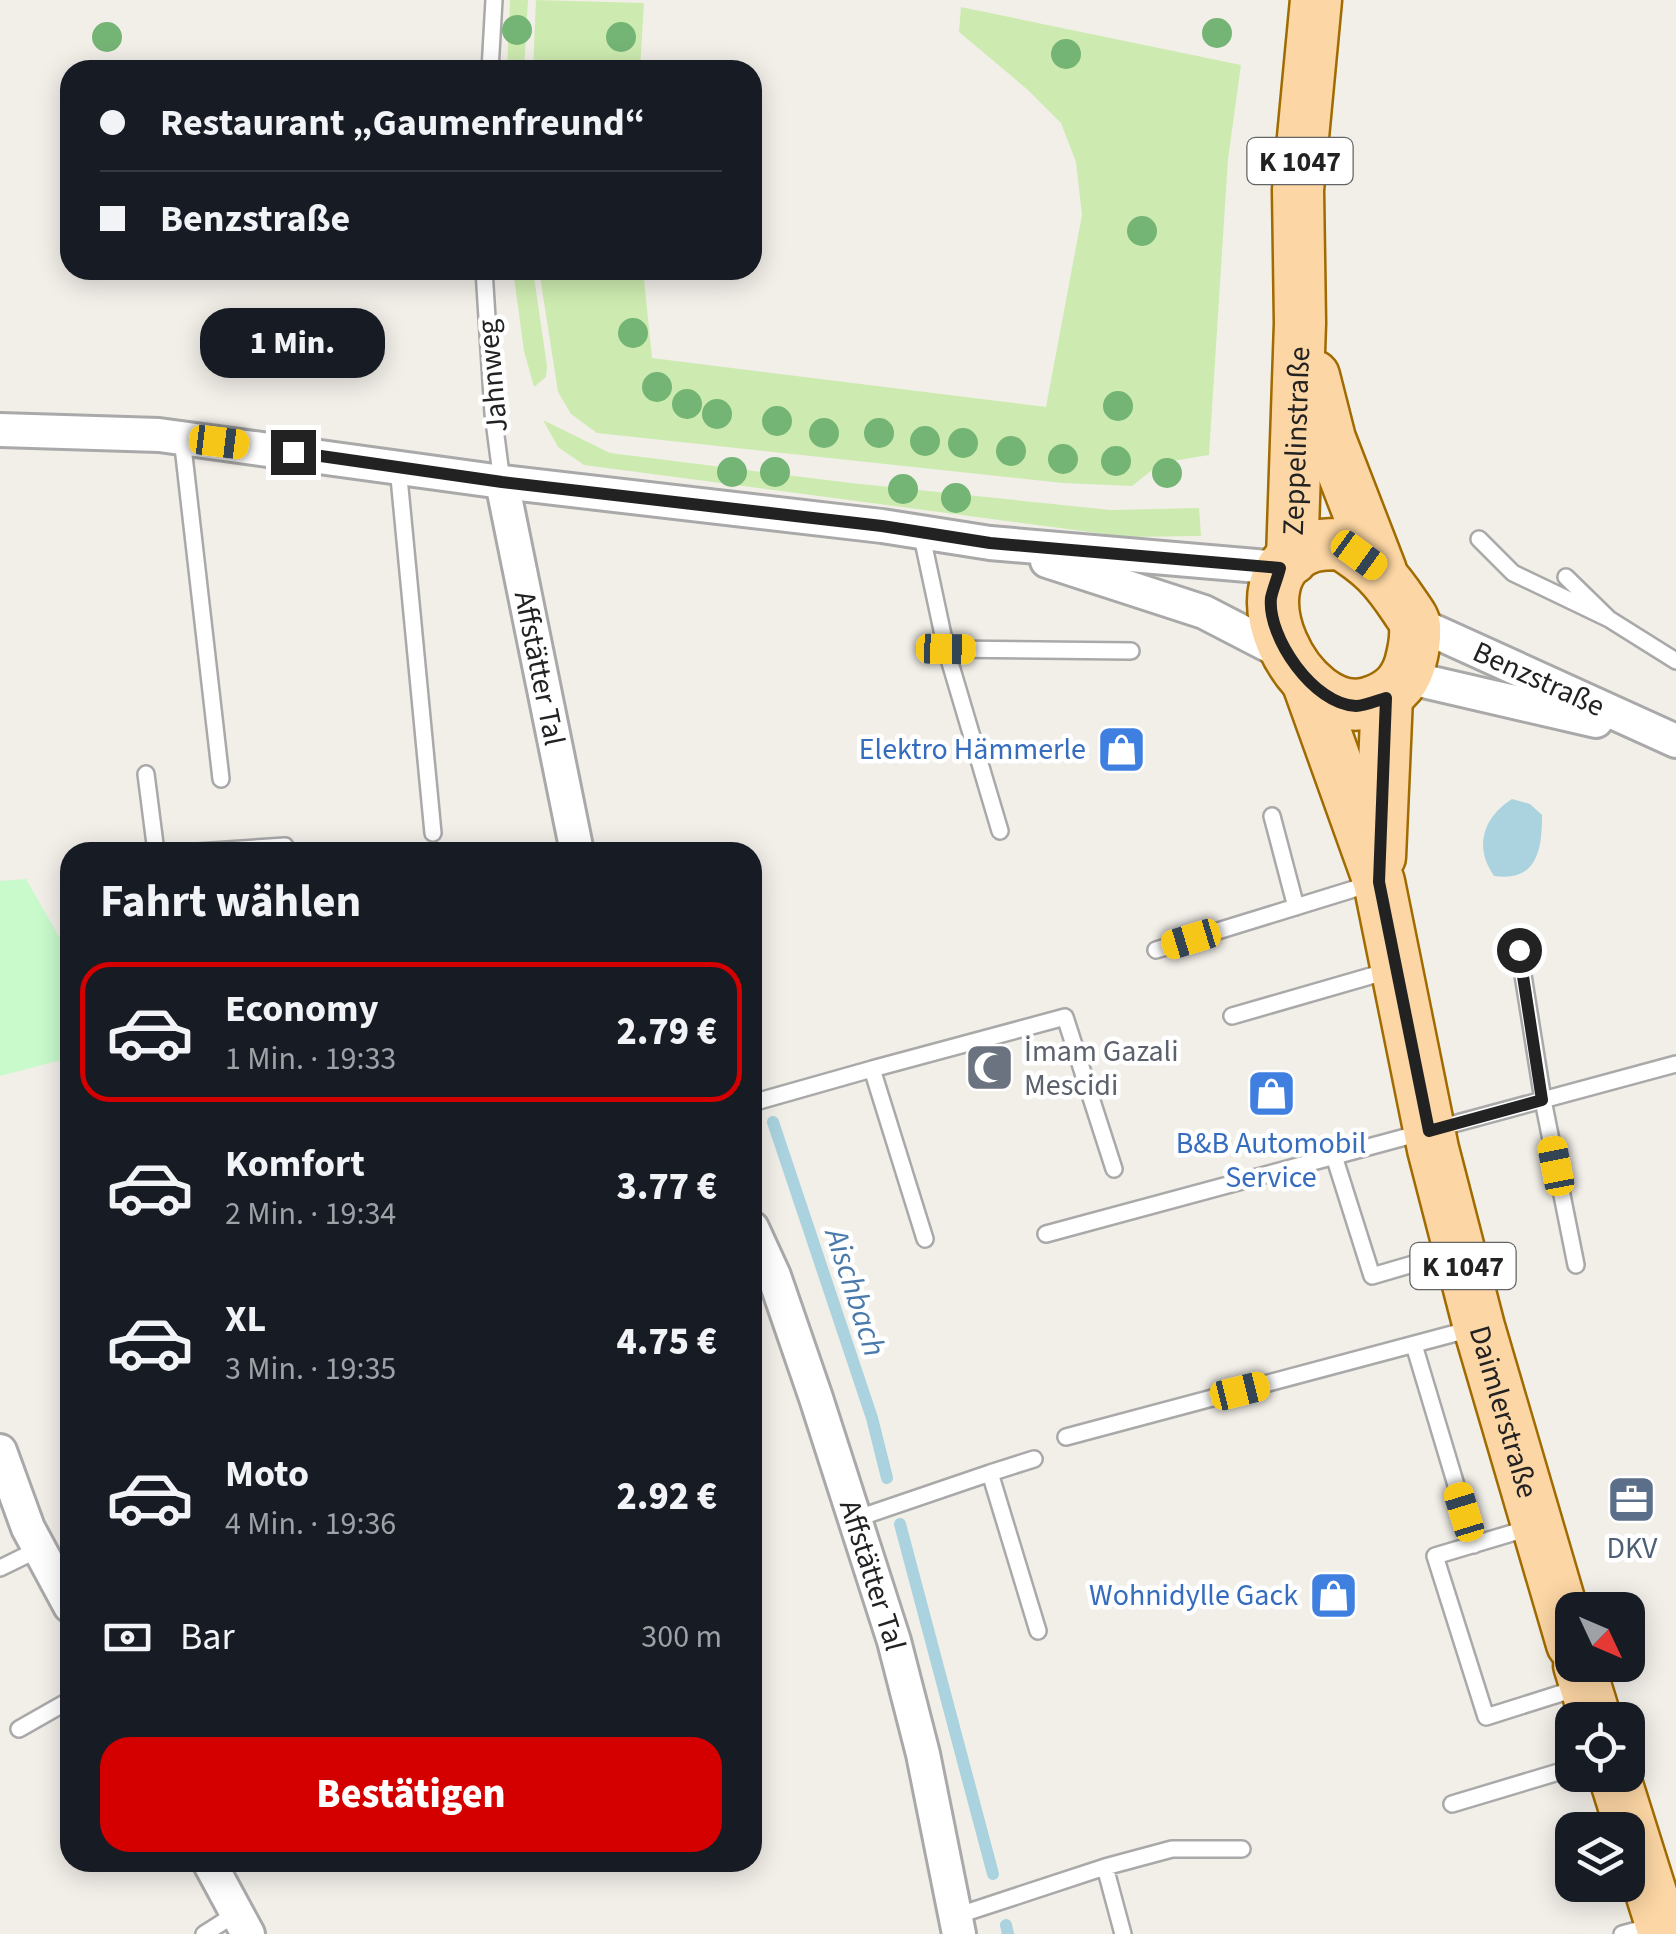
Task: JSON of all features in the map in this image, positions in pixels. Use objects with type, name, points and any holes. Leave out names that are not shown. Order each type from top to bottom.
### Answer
[{"type":"main road","name":"Zeppelinstraße","points":[[1286,564],[1300,323],[1298,190],[1316,0]]},
{"type":"main road","name":"Zeppelinstraße","points":[[1300,323],[1330,439],[1381,572]]},
{"type":"main road","points":[[1342,544],[1381,572],[1416,624],[1413,655],[1396,688],[1356,706],[1326,696],[1298,668],[1276,628],[1271,600],[1286,564],[1310,546],[1342,544]]},
{"type":"main road","name":"Daimlerstraße","points":[[1298,668],[1379,882],[1429,1131],[1557,1592]]},
{"type":"main road","name":"Daimlerstraße","points":[[1379,882],[1396,688]]},
{"type":"main road","points":[[1619,1792],[1656,1928]]},
{"type":"street","points":[[0,430],[182,438],[990,543],[1286,564]]},
{"type":"street","name":"Affstätter Tal","points":[[502,482],[575,842]]},
{"type":"street","points":[[990,543],[1204,612],[1298,668]]},
{"type":"street","name":"Benzstraße","points":[[1416,624],[1670,739]]},
{"type":"street","name":"Benzstraße","points":[[1396,688],[1670,739]]},
{"type":"street","name":"Affstätter Tal","points":[[762,1250],[894,1640],[958,1925]]},
{"type":"street","points":[[0,1451],[28,1528],[60,1587]]},
{"type":"street","points":[[214,1872],[242,1924]]},
{"type":"lane","points":[[491,60],[494,0]]},
{"type":"lane","name":"Jahnweg","points":[[485,280],[502,482]]},
{"type":"lane","points":[[182,438],[220,780]]},
{"type":"lane","points":[[398,467],[434,834]]},
{"type":"lane","points":[[921,532],[946,649],[1000,831]]},
{"type":"lane","points":[[1480,539],[1512,573],[1609,619],[1676,660]]},
{"type":"lane","points":[[1566,577],[1609,619]]},
{"type":"lane","points":[[946,649],[1131,651]]},
{"type":"lane","points":[[146,774],[155,842]]},
{"type":"lane","points":[[1272,816],[1296,907]]},
{"type":"lane","points":[[1156,950],[1379,882]]},
{"type":"lane","points":[[1519,950],[1542,1100],[1576,1265]]},
{"type":"lane","points":[[1232,1016],[1396,968]]},
{"type":"lane","points":[[762,1100],[1066,1017],[1114,1169]]},
{"type":"lane","points":[[1046,1234],[1676,1064]]},
{"type":"lane","points":[[872,1070],[925,1239]]},
{"type":"lane","points":[[1334,1156],[1372,1276],[1459,1250]]},
{"type":"lane","points":[[1066,1437],[1480,1326]]},
{"type":"lane","points":[[1414,1345],[1474,1545]]},
{"type":"lane","points":[[855,1518],[1034,1459]]},
{"type":"lane","points":[[990,1473],[1038,1631]]},
{"type":"lane","points":[[1537,1526],[1435,1556],[1486,1717],[1575,1682]]},
{"type":"lane","points":[[0,1568],[40,1549]]},
{"type":"lane","points":[[19,1729],[60,1706]]},
{"type":"lane","points":[[1452,1804],[1555,1773]]},
{"type":"lane","points":[[958,1925],[1105,1867],[1172,1849],[1242,1848]]},
{"type":"lane","points":[[1105,1867],[1123,1934]]},
{"type":"lane","points":[[204,1934],[242,1924]]},
{"type":"green space","points":[[510,0],[528,0],[525,60],[507,60]]},
{"type":"green space","points":[[536,0],[644,3],[641,60],[533,60]]},
{"type":"green space","points":[[961,7],[1241,65],[1228,159],[1209,455],[1161,463],[1132,486],[1063,483],[597,433],[571,414],[558,392],[541,280],[644,280],[652,358],[1046,407],[1082,215],[1076,162],[1061,123],[959,32]]},
{"type":"green space","points":[[514,280],[534,280],[547,366],[546,377],[534,387],[524,351]]},
{"type":"green space","points":[[543,420],[610,453],[1111,510],[1199,508],[1201,536],[1128,537],[584,465],[558,447]]},
{"type":"green space","points":[[26,879],[60,938],[60,1060],[0,1076],[0,881]]},
{"type":"water","points":[[1512,799],[1530,804],[1542,815],[1541,840],[1528,869],[1508,877],[1494,876],[1484,854],[1485,833],[1494,814]]},
{"type":"waterway","name":"Aischbach","points":[[773,1122],[872,1418],[887,1478]]},
{"type":"waterway","name":"Aischbach","points":[[900,1524],[993,1874]]},
{"type":"waterway","name":"Aischbach","points":[[1006,1925],[1008,1934]]},
{"type":"place","name":"Elektro Hämmerle","points":[[1121,749]]},
{"type":"place","name":"İmam Gazali Mescidi","points":[[989,1068]]},
{"type":"place","name":"B&B Automobil Service","points":[[1271,1094]]},
{"type":"place","name":"DKV","points":[[1632,1499]]},
{"type":"place","name":"Wohnidylle Gack","points":[[1333,1595]]},
{"type":"route","points":[[293,452],[990,543],[1280,568],[1271,600],[1276,628],[1307,681],[1326,696],[1356,706],[1386,698],[1379,882],[1429,1131],[1542,1100],[1519,950]]}]
